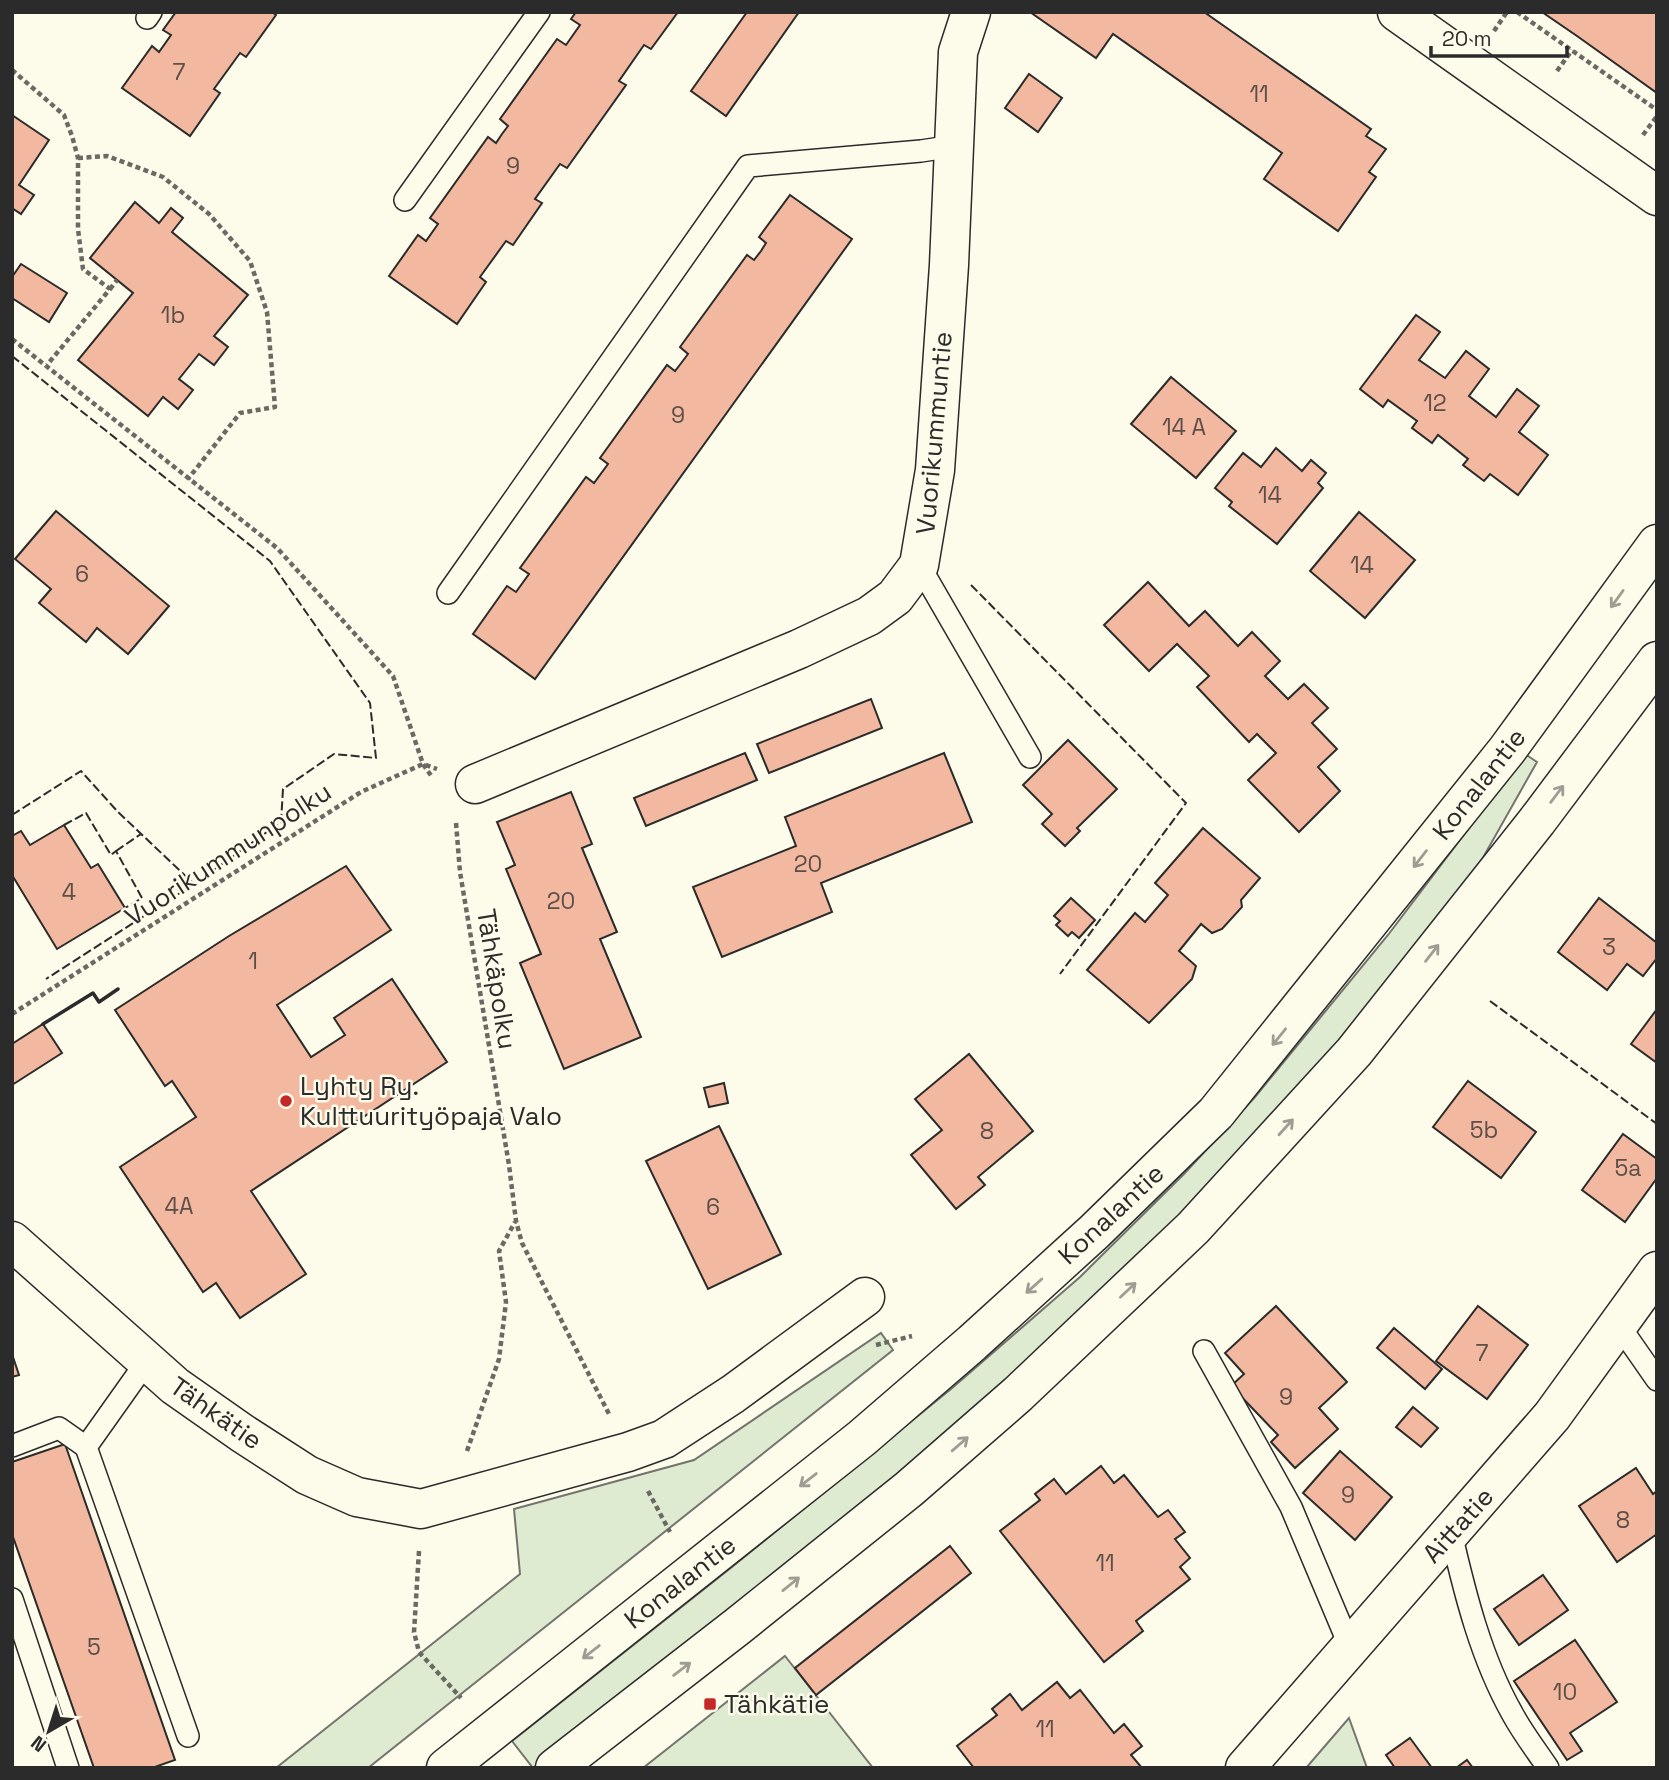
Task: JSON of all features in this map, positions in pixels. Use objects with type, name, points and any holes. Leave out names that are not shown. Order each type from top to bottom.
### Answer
[{"type":"main road","name":"Vuorikummuntie","points":[[475,783],[799,649],[869,616],[895,597],[919,565],[935,470],[949,265],[958,52],[971,12]]},
{"type":"main road","points":[[1397,12],[1657,196]]},
{"type":"main road","name":"Konalantie","points":[[446,1768],[872,1429],[1084,1242],[1216,1113],[1507,750],[1657,544]]},
{"type":"main road","points":[[555,1768],[909,1489],[1017,1394],[1193,1228],[1354,1052],[1537,821],[1657,661]]},
{"type":"main road","name":"Tähkätie","points":[[12,1241],[197,1402],[307,1475],[357,1497],[421,1508],[628,1452],[664,1439],[865,1297]]},
{"type":"main road","name":"Aittatie","points":[[1245,1768],[1552,1416],[1657,1271]]},
{"type":"lane","points":[[405,200],[539,12]]},
{"type":"lane","points":[[449,593],[748,166],[954,146]]},
{"type":"lane","points":[[919,565],[1030,757]]},
{"type":"lane","points":[[1618,1324],[1657,1380]]},
{"type":"lane","points":[[1204,1351],[1291,1507],[1350,1647]]},
{"type":"lane","points":[[86,1447],[147,1361]]},
{"type":"lane","points":[[12,1446],[59,1428],[86,1447],[188,1736]]},
{"type":"lane","points":[[1451,1533],[1462,1581],[1487,1659],[1512,1714],[1548,1768]]},
{"type":"lane","points":[[12,1599],[68,1768]]},
{"type":"path","points":[[1517,12],[1657,110]]},
{"type":"path","points":[[1557,73],[1572,50]]},
{"type":"path","points":[[12,70],[64,115],[78,158],[78,229],[83,269],[110,289]]},
{"type":"path","points":[[1637,144],[1657,116]]},
{"type":"path","points":[[78,158],[107,156],[163,177],[209,214],[250,261],[267,312],[275,407],[240,413],[188,478]]},
{"type":"path","points":[[47,365],[117,280]]},
{"type":"path","points":[[12,338],[277,548],[393,676],[423,764],[475,783]]},
{"type":"path","name":"Vuorikummunpolku","points":[[12,1014],[361,792],[423,764]]},
{"type":"path","name":"Tähkäpolku","points":[[475,783],[456,814],[457,843],[516,1221],[522,1243],[628,1452]]},
{"type":"path","points":[[466,1453],[499,1359],[506,1302],[499,1251],[516,1221]]},
{"type":"path","points":[[421,1508],[414,1632],[419,1652],[461,1698]]},
{"type":"green space","points":[[1525,754],[1537,762],[1467,886],[1277,1121],[1100,1303],[755,1595],[533,1768],[512,1741],[951,1389],[1080,1277],[1184,1174],[1255,1097],[1388,935]]},
{"type":"green space","points":[[881,1333],[893,1350],[368,1768],[276,1768],[520,1574],[514,1509],[694,1460]]},
{"type":"green space","points":[[785,1656],[873,1768],[643,1768]]},
{"type":"green space","points":[[1349,1718],[1367,1768],[1306,1768]]},
{"type":"building","points":[[176,12],[272,12],[276,15],[246,57],[240,53],[214,89],[220,93],[190,136],[122,88],[152,46],[159,52],[171,35],[163,30]]},
{"type":"building","points":[[576,12],[678,12],[651,49],[644,45],[619,81],[626,85],[567,168],[560,164],[535,199],[542,203],[513,245],[506,241],[480,277],[486,282],[457,324],[389,276],[418,235],[426,241],[438,224],[430,218],[488,137],[496,143],[508,126],[500,119],[557,39],[566,45],[580,25],[571,19]]},
{"type":"building","points":[[747,12],[799,12],[726,116],[691,91]]},
{"type":"building","points":[[1030,12],[1204,12],[1371,129],[1366,136],[1386,149],[1369,172],[1376,177],[1338,231],[1264,179],[1282,153],[1113,34],[1096,58]]},
{"type":"building","points":[[1542,12],[1657,12],[1657,93],[1577,36]]},
{"type":"building","points":[[1029,74],[1062,98],[1038,132],[1005,108]]},
{"type":"building","points":[[12,115],[49,140],[19,185],[34,195],[21,214],[12,208]]},
{"type":"building","points":[[790,195],[852,239],[535,679],[473,634],[507,586],[516,592],[529,574],[520,568],[586,477],[594,483],[608,464],[600,458],[667,365],[675,371],[688,354],[680,347],[747,255],[754,260],[761,251],[766,243],[759,237]]},
{"type":"building","points":[[135,202],[159,223],[171,208],[183,218],[172,232],[248,295],[214,336],[228,347],[214,365],[199,354],[179,379],[193,390],[178,409],[163,397],[148,416],[78,360],[133,293],[90,258]]},
{"type":"building","points":[[21,264],[67,293],[49,322],[12,298],[12,277]]},
{"type":"building","points":[[1416,315],[1440,332],[1419,360],[1445,378],[1466,351],[1489,369],[1469,396],[1496,417],[1517,389],[1539,406],[1519,432],[1548,455],[1518,495],[1490,474],[1484,481],[1463,465],[1468,459],[1438,435],[1432,443],[1412,428],[1417,421],[1388,400],[1383,407],[1360,389]]},
{"type":"building","points":[[1171,377],[1236,431],[1196,478],[1131,424]]},
{"type":"building","points":[[1276,448],[1302,471],[1311,460],[1326,473],[1318,483],[1323,488],[1277,544],[1229,506],[1232,502],[1215,488],[1243,453],[1261,467]]},
{"type":"building","points":[[56,511],[169,606],[128,654],[97,628],[86,642],[39,603],[51,589],[15,559]]},
{"type":"building","points":[[1359,512],[1415,560],[1365,618],[1310,571]]},
{"type":"building","points":[[1148,582],[1189,626],[1205,611],[1238,646],[1252,632],[1280,661],[1265,676],[1288,699],[1304,684],[1328,708],[1312,723],[1337,749],[1318,767],[1340,791],[1299,832],[1248,780],[1276,753],[1257,734],[1249,742],[1197,687],[1209,676],[1177,644],[1149,671],[1104,625]]},
{"type":"building","points":[[871,699],[882,728],[769,773],[757,744]]},
{"type":"building","points":[[1068,740],[1117,789],[1077,828],[1080,831],[1065,846],[1042,824],[1052,814],[1023,785]]},
{"type":"building","points":[[745,753],[757,780],[646,826],[634,798]]},
{"type":"building","points":[[944,753],[972,822],[821,883],[832,912],[722,957],[693,887],[796,846],[785,817]]},
{"type":"building","points":[[571,792],[592,844],[582,848],[617,932],[600,939],[641,1037],[564,1069],[520,963],[541,954],[506,869],[515,865],[497,822]]},
{"type":"building","points":[[64,825],[91,868],[98,864],[125,908],[57,949],[12,875],[12,836],[21,831],[30,845]]},
{"type":"building","points":[[1203,828],[1260,878],[1241,900],[1242,907],[1222,929],[1212,933],[1201,924],[1179,951],[1196,966],[1192,979],[1149,1023],[1087,970],[1135,913],[1145,922],[1168,895],[1155,883]]},
{"type":"building","name":"Lyhty Ry. Kulttuurityöpaja Valo","points":[[346,866],[391,930],[277,1005],[311,1057],[345,1035],[334,1018],[392,979],[447,1062],[251,1191],[306,1274],[240,1318],[216,1283],[203,1292],[120,1167],[196,1117],[172,1081],[165,1086],[115,1010],[229,936]]},
{"type":"building","points":[[1071,898],[1095,920],[1079,938],[1072,932],[1068,936],[1056,925],[1060,921],[1054,916]]},
{"type":"building","points":[[1599,898],[1657,943],[1657,958],[1643,976],[1627,964],[1607,990],[1558,952]]},
{"type":"building","points":[[1657,1009],[1657,1063],[1631,1044]]},
{"type":"building","points":[[43,1024],[62,1053],[12,1085],[12,1044]]},
{"type":"building","points":[[969,1054],[1033,1131],[978,1177],[985,1185],[956,1209],[911,1155],[942,1130],[915,1099]]},
{"type":"building","points":[[1468,1081],[1536,1132],[1501,1178],[1433,1127]]},
{"type":"building","points":[[724,1083],[728,1103],[709,1107],[704,1088]]},
{"type":"building","points":[[719,1126],[781,1254],[708,1289],[646,1161]]},
{"type":"building","points":[[1623,1134],[1657,1159],[1657,1178],[1625,1222],[1582,1190]]},
{"type":"building","points":[[1276,1306],[1347,1382],[1319,1408],[1338,1429],[1295,1468],[1271,1442],[1278,1435],[1231,1386],[1244,1374],[1225,1353]]},
{"type":"building","points":[[1478,1306],[1528,1345],[1487,1399],[1436,1361]]},
{"type":"building","points":[[1394,1328],[1442,1369],[1425,1389],[1377,1348]]},
{"type":"building","points":[[12,1354],[19,1375],[12,1377]]},
{"type":"building","points":[[1413,1407],[1438,1428],[1421,1447],[1396,1427]]},
{"type":"building","points":[[65,1444],[175,1760],[152,1768],[94,1768],[12,1534],[12,1462]]},
{"type":"building","points":[[1340,1451],[1392,1497],[1355,1540],[1303,1493]]},
{"type":"building","points":[[1101,1466],[1114,1483],[1124,1475],[1158,1517],[1168,1510],[1185,1532],[1175,1539],[1190,1558],[1180,1567],[1190,1579],[1136,1621],[1143,1631],[1104,1662],[1000,1531],[1040,1500],[1035,1494],[1054,1479],[1066,1494]]},
{"type":"building","points":[[1636,1468],[1653,1494],[1657,1491],[1657,1534],[1617,1562],[1579,1506]]},
{"type":"building","points":[[950,1546],[971,1573],[816,1695],[795,1668]]},
{"type":"building","points":[[1543,1575],[1568,1610],[1519,1645],[1494,1609]]},
{"type":"building","points":[[1575,1640],[1617,1702],[1570,1733],[1582,1751],[1567,1760],[1514,1681]]},
{"type":"building","points":[[1057,1682],[1070,1698],[1080,1690],[1114,1733],[1124,1724],[1142,1746],[1131,1755],[1142,1768],[974,1768],[957,1746],[997,1715],[992,1709],[1010,1694],[1022,1710]]},
{"type":"building","points":[[1410,1738],[1432,1768],[1395,1768],[1386,1755]]},
{"type":"building","points":[[1467,1760],[1473,1768],[1456,1768]]},
{"type":"fence","points":[[12,356],[270,561],[370,703],[376,758],[334,754],[283,789],[281,822],[194,884],[46,979]]},
{"type":"fence","points":[[971,585],[1186,803],[1060,974]]},
{"type":"fence","points":[[12,815],[81,771],[118,812],[194,884]]},
{"type":"fence","points":[[64,825],[86,813],[111,855],[116,851],[142,898],[125,908]]},
{"type":"fence","points":[[116,851],[141,834]]},
{"type":"fence","points":[[1490,1001],[1657,1124]]},
{"type":"wall","points":[[43,1024],[93,993],[99,1002],[118,989]]},
{"type":"place","name":"Lyhty Ry. Kulttuurityöpaja Valo","points":[[286,1101]]},
{"type":"place","name":"Tähkätie","points":[[710,1704]]}]
